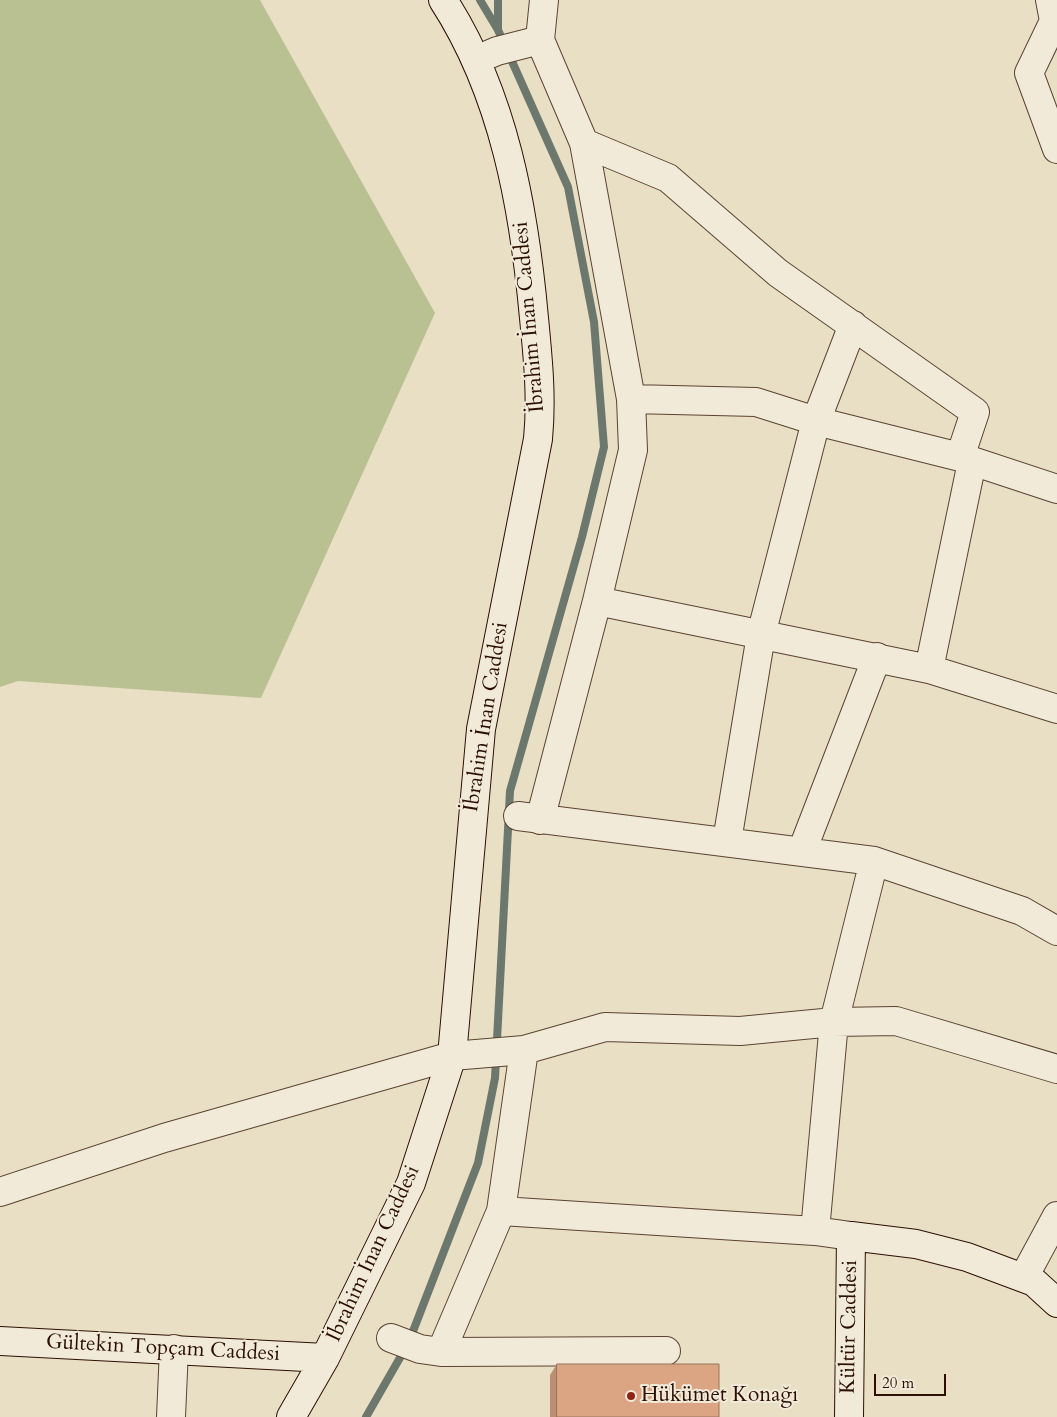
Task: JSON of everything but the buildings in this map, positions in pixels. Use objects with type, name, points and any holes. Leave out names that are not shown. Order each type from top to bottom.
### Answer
[{"type":"street","name":"İbrahim İnan Caddesi","points":[[291,1417],[325,1358],[410,1183],[452,1056],[481,729],[541,411],[530,278],[522,222],[494,106],[487,55],[443,0]]},
{"type":"street","points":[[544,0],[533,43],[584,143],[631,399],[633,450],[597,601],[529,818],[727,841],[874,861],[1022,911],[1057,931]]},
{"type":"street","points":[[1050,0],[1054,21],[1029,73],[1057,149]]},
{"type":"street","points":[[487,55],[533,43]]},
{"type":"street","points":[[584,143],[668,178],[778,273],[975,412],[929,669]]},
{"type":"street","points":[[727,841],[760,635],[816,421],[853,325]]},
{"type":"street","points":[[631,399],[756,402],[816,421],[966,459],[1057,489]]},
{"type":"street","points":[[597,601],[929,669],[1057,708]]},
{"type":"street","points":[[802,851],[877,658]]},
{"type":"street","points":[[815,1232],[834,1022],[874,861]]},
{"type":"street","points":[[0,1192],[164,1138],[452,1056],[517,1051],[605,1026],[740,1031],[834,1022],[896,1021],[1057,1069]]},
{"type":"street","points":[[430,1350],[501,1211],[517,1051]]},
{"type":"street","points":[[501,1211],[815,1232],[916,1244],[968,1257],[1024,1277],[1034,1282],[1057,1303]]},
{"type":"street","points":[[1024,1277],[1057,1216]]},
{"type":"street","name":"Kültür Caddesi","points":[[849,1417],[851,1236]]},
{"type":"street","points":[[391,1338],[430,1350],[666,1351]]},
{"type":"street","name":"Gültekin Topçam Caddesi","points":[[0,1341],[325,1358]]},
{"type":"street","points":[[171,1417],[174,1349]]},
{"type":"green space","points":[[0,0],[260,0],[435,313],[261,698],[18,681],[0,687]]},
{"type":"waterway","points":[[410,1339],[478,1163],[495,1078],[510,791],[582,537],[604,447],[594,322],[568,187],[498,30],[480,0]]},
{"type":"waterway","points":[[498,0],[498,30]]},
{"type":"waterway","points":[[366,1417],[405,1349]]},
{"type":"place","name":"Hükümet Konağı","points":[[631,1396]]}]
